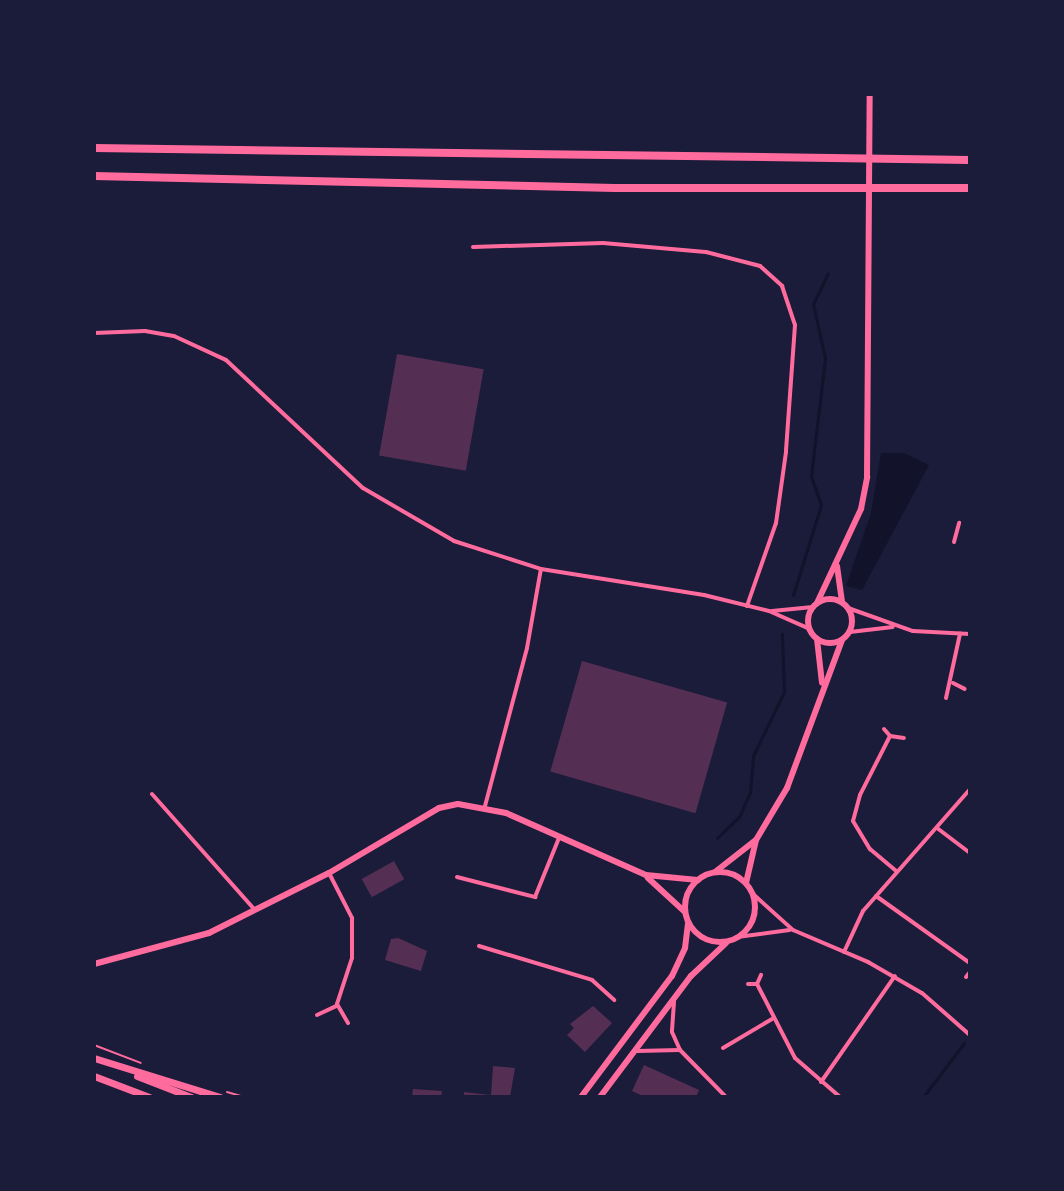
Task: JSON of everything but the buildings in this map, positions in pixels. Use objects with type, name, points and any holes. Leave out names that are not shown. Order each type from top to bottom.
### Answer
[{"type":"highway","points":[[94,148],[970,160]]},
{"type":"highway","points":[[94,176],[615,188],[970,188]]},
{"type":"highway","points":[[94,1059],[191,1097]]},
{"type":"highway","points":[[94,1059],[220,1097]]},
{"type":"highway","points":[[94,1077],[136,1097]]},
{"type":"highway","points":[[94,1077],[149,1097]]},
{"type":"street","points":[[810,629],[815,605],[837,566],[861,509],[867,477],[870,94]]},
{"type":"street","points":[[473,247],[603,243],[706,252],[760,266],[782,286],[795,325],[786,452],[776,523],[747,606]]},
{"type":"street","points":[[94,333],[145,331],[200,346],[255,383],[320,452],[384,504],[464,545],[541,569],[649,582],[769,611],[810,629],[817,639],[822,686]]},
{"type":"street","points":[[954,542],[960,534],[959,523]]},
{"type":"street","points":[[960,534],[970,536]]},
{"type":"street","points":[[837,566],[850,632]]},
{"type":"street","points":[[485,806],[527,648],[541,569]]},
{"type":"street","points":[[769,611],[815,605],[846,605],[895,627]]},
{"type":"street","points":[[746,883],[756,840],[787,788],[822,686],[842,640],[850,632],[895,627],[970,634]]},
{"type":"street","points":[[946,698],[953,683],[960,634]]},
{"type":"street","points":[[817,639],[842,640]]},
{"type":"street","points":[[953,683],[965,689]]},
{"type":"street","points":[[884,729],[890,736],[904,738]]},
{"type":"street","points":[[890,736],[853,821],[870,849],[897,872]]},
{"type":"street","points":[[844,952],[858,919],[970,789]]},
{"type":"street","points":[[152,794],[256,912]]},
{"type":"street","points":[[94,964],[164,949],[256,912],[439,808],[485,806],[646,875],[698,880]]},
{"type":"street","points":[[937,828],[970,853]]},
{"type":"street","points":[[457,877],[535,897],[559,838]]},
{"type":"street","points":[[729,941],[702,937],[688,921],[685,912],[687,894],[698,880],[715,872],[756,840]]},
{"type":"street","points":[[715,872],[728,873],[746,883],[753,894],[793,930],[895,976],[942,1008],[970,1035]]},
{"type":"street","points":[[329,873],[345,900],[354,938],[337,1004],[348,1023]]},
{"type":"street","points":[[646,875],[685,912]]},
{"type":"street","points":[[600,1097],[699,967],[751,923],[753,894]]},
{"type":"street","points":[[876,896],[959,950],[970,963]]},
{"type":"street","points":[[581,1097],[672,976],[685,948],[688,921]]},
{"type":"street","points":[[737,937],[793,930]]},
{"type":"street","points":[[479,946],[592,980],[614,1000]]},
{"type":"street","points":[[966,977],[970,972]]},
{"type":"street","points":[[761,975],[757,984],[772,1019],[795,1058],[840,1097]]},
{"type":"street","points":[[821,1082],[895,976]]},
{"type":"street","points":[[748,984],[757,984]]},
{"type":"street","points":[[674,1002],[672,1032],[680,1050],[726,1097]]},
{"type":"street","points":[[317,1015],[337,1004]]},
{"type":"street","points":[[723,1048],[772,1019]]},
{"type":"street","points":[[637,1051],[680,1050]]},
{"type":"shaded area","points":[[881,453],[904,453],[929,465],[862,590],[846,586],[871,513]]},
{"type":"waterway","points":[[793,595],[821,505],[811,476],[825,358],[813,304],[828,273]]},
{"type":"waterway","points":[[717,838],[739,817],[750,792],[753,756],[784,692],[782,634]]},
{"type":"waterway","points":[[923,1097],[964,1043]]}]
